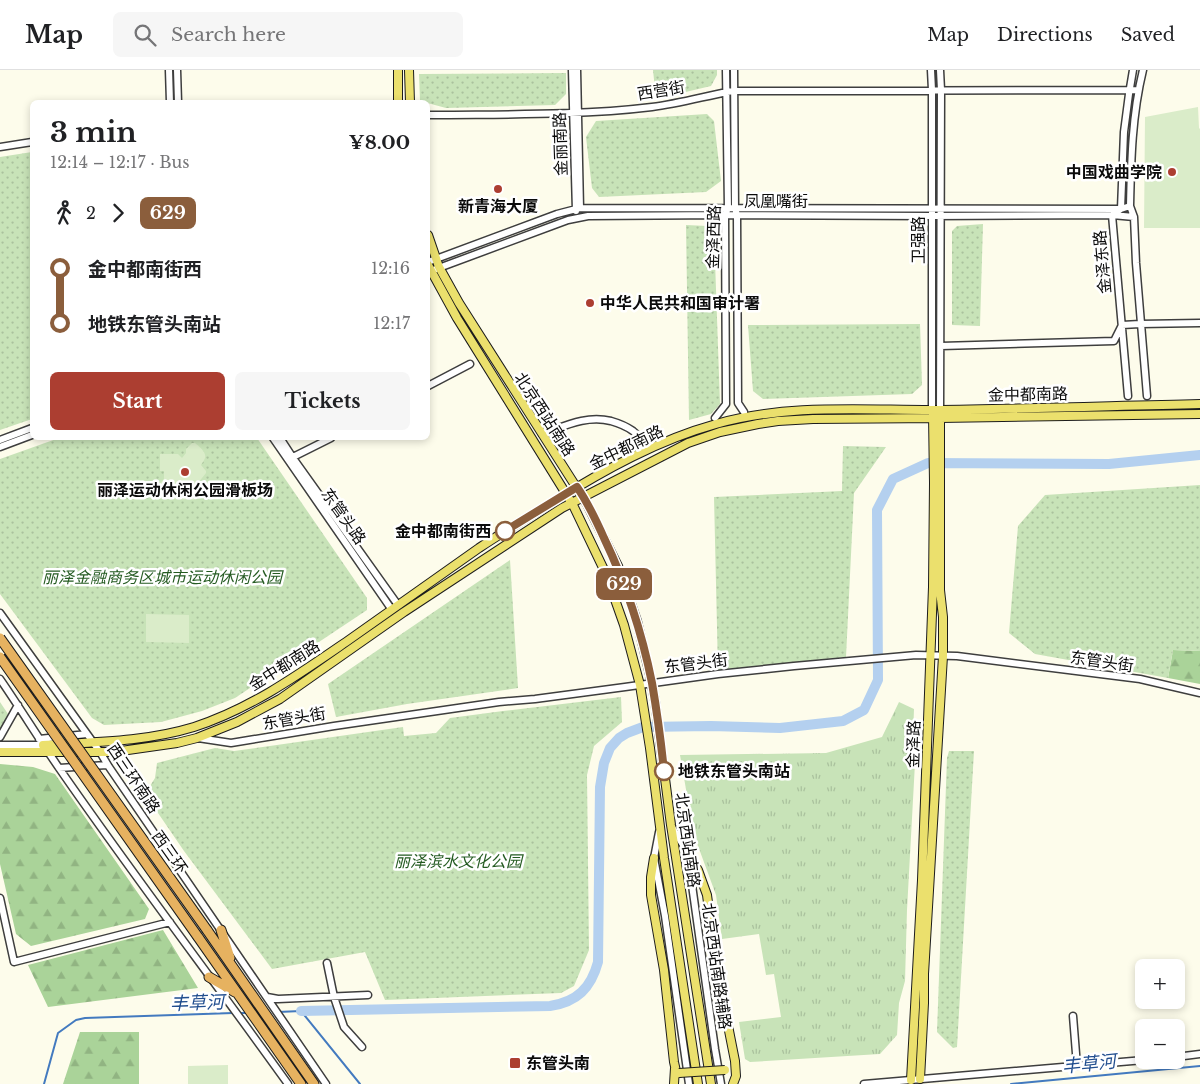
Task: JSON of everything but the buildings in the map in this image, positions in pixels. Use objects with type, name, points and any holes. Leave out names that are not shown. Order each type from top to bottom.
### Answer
[{"type":"highway","name":"西三环","points":[[0,638],[314,1084]]},
{"type":"highway","name":"西三环","points":[[0,657],[301,1084]]},
{"type":"highway","points":[[222,930],[233,968]]},
{"type":"highway","points":[[209,977],[237,993]]},
{"type":"main road","points":[[398,70],[398,100]]},
{"type":"main road","points":[[409,70],[410,100]]},
{"type":"main road","name":"北京西站南路","points":[[430,241],[439,267],[471,323],[583,496],[618,566],[636,621],[652,683],[671,825],[711,1084]]},
{"type":"main road","name":"北京西站南路","points":[[430,271],[457,318],[566,493],[606,574],[624,625],[640,685],[698,1084]]},
{"type":"main road","name":"金中都南路","points":[[0,752],[114,752],[177,743],[197,738],[237,722],[280,699],[404,612],[554,512],[702,437],[741,427],[813,418],[1200,404]]},
{"type":"main road","name":"金中都南路","points":[[41,742],[93,742],[147,737],[194,727],[233,711],[269,693],[302,672],[485,544],[566,493],[629,458],[675,437],[709,426],[744,417],[780,411],[811,409],[936,414],[1200,414]]},
{"type":"main road","name":"金泽路","points":[[920,1079],[924,974],[943,656],[936,414]]},
{"type":"main road","name":"金泽路","points":[[911,1080],[922,880],[937,483]]},
{"type":"main road","points":[[686,850],[698,870],[707,895],[717,970],[735,1064],[736,1076],[732,1084]]},
{"type":"main road","points":[[654,858],[651,895],[664,970],[677,1070],[674,1084]]},
{"type":"main road","points":[[677,1070],[725,1070],[735,1064]]},
{"type":"street","points":[[169,70],[170,100]]},
{"type":"street","points":[[177,70],[178,100]]},
{"type":"street","name":"金丽南路","points":[[572,70],[576,113]]},
{"type":"street","name":"金丽南路","points":[[577,70],[578,218]]},
{"type":"street","name":"金泽西路","points":[[726,70],[730,92],[731,212],[738,403],[744,412]]},
{"type":"street","name":"金泽西路","points":[[730,92],[734,70]]},
{"type":"street","name":"卫强路","points":[[931,70],[936,414]]},
{"type":"street","name":"卫强路","points":[[936,414],[942,346],[942,90],[940,70]]},
{"type":"street","name":"金泽东路","points":[[1128,396],[1112,215],[1121,209],[1123,148],[1133,70]]},
{"type":"street","name":"金泽东路","points":[[1143,70],[1138,90],[1132,146],[1130,206],[1134,217],[1140,324],[1147,396]]},
{"type":"street","name":"西营街","points":[[430,114],[576,113],[655,107],[730,92],[1138,90]]},
{"type":"street","points":[[0,147],[30,142]]},
{"type":"street","name":"凤凰嘴街","points":[[941,213],[1121,209],[1130,206]]},
{"type":"street","name":"凤凰嘴街","points":[[430,265],[436,259],[578,208],[731,212],[1112,215],[1134,217]]},
{"type":"street","name":"金泽西路","points":[[715,418],[726,404],[731,212]]},
{"type":"street","name":"凤凰嘴街","points":[[430,267],[439,267],[578,218],[731,212]]},
{"type":"street","points":[[942,346],[1114,341],[1122,325],[1200,323]]},
{"type":"street","points":[[430,385],[470,364]]},
{"type":"street","points":[[542,434],[589,419],[603,419],[632,430],[644,442]]},
{"type":"street","points":[[0,440],[30,429]]},
{"type":"street","points":[[0,447],[30,436]]},
{"type":"street","name":"东管头路","points":[[275,440],[395,608]]},
{"type":"street","name":"东管头路","points":[[281,440],[290,459]]},
{"type":"street","points":[[290,459],[327,440]]},
{"type":"street","name":"西三环南路","points":[[0,612],[100,752],[107,765],[326,1084]]},
{"type":"street","name":"东管头街","points":[[197,738],[230,743],[489,703],[535,699],[775,668],[887,657],[931,655],[957,656],[1140,679],[1200,693]]},
{"type":"street","points":[[0,679],[59,768],[288,1084]]},
{"type":"street","points":[[0,737],[18,705]]},
{"type":"street","points":[[0,745],[41,742],[87,734]]},
{"type":"street","points":[[59,768],[107,765]]},
{"type":"street","name":"北京西站南路辅路","points":[[671,825],[686,850],[721,1084]]},
{"type":"street","points":[[660,826],[654,858],[665,916],[689,1084]]},
{"type":"street","points":[[0,898],[14,962],[170,922]]},
{"type":"street","points":[[327,963],[335,1000],[344,1028],[362,1047]]},
{"type":"street","points":[[267,997],[278,999],[335,1000],[368,995]]},
{"type":"street","points":[[1073,1016],[1077,1066]]},
{"type":"street","points":[[1185,1056],[1200,1054]]},
{"type":"street","points":[[864,1084],[1135,1061]]},
{"type":"green space","points":[[653,70],[717,70],[717,75],[711,86],[656,99]]},
{"type":"green space","points":[[566,73],[566,94],[555,105],[446,108],[430,104],[430,100],[420,100],[419,74]]},
{"type":"green space","points":[[1198,107],[1200,129],[1200,228],[1144,228],[1145,117]]},
{"type":"green space","points":[[707,114],[714,121],[721,181],[706,192],[599,197],[592,188],[586,137],[596,121]]},
{"type":"green space","points":[[30,152],[30,420],[0,430],[0,157]]},
{"type":"green space","points":[[983,224],[980,326],[952,325],[952,231],[957,226]]},
{"type":"green space","points":[[686,225],[707,226],[714,232],[720,404],[711,414],[689,420]]},
{"type":"green space","points":[[920,324],[922,385],[912,394],[763,399],[753,391],[748,325]]},
{"type":"green space","name":"丽泽金融商务区城市运动休闲公园","points":[[53,440],[258,440],[367,598],[367,610],[235,698],[202,711],[161,722],[104,725],[92,718],[0,594],[0,459]]},
{"type":"green space","name":"丽泽运动休闲公园滑板场","points":[[192,443],[195,443],[204,452],[205,456],[201,465],[206,473],[198,483],[199,496],[194,500],[169,499],[157,487],[151,487],[152,482],[159,484],[164,479],[164,471],[160,471],[160,454],[178,454],[182,458],[186,453],[186,449]]},
{"type":"green space","points":[[843,446],[886,447],[854,493],[846,657],[718,670],[714,497],[842,491]]},
{"type":"green space","points":[[1200,485],[1200,651],[1173,650],[1168,678],[1035,654],[1009,633],[1018,526],[1045,495]]},
{"type":"green space","points":[[510,560],[518,688],[407,704],[336,717],[328,684]]},
{"type":"green space","points":[[146,614],[189,615],[189,643],[146,642]]},
{"type":"green space","points":[[1173,650],[1200,651],[1200,684],[1168,678]]},
{"type":"green space","name":"丽泽滨水文化公园","points":[[621,697],[622,722],[594,746],[587,775],[589,950],[574,986],[561,993],[385,1000],[365,952],[272,969],[184,851],[145,794],[155,778],[157,763],[215,748],[234,751],[403,727],[404,736],[436,733],[450,718]]},
{"type":"green space","points":[[0,702],[8,714],[0,732]]},
{"type":"green space","points":[[899,702],[914,709],[915,763],[905,981],[899,1003],[897,1035],[880,1054],[750,1062],[745,1059],[739,1022],[781,1017],[774,974],[766,975],[759,934],[722,939],[716,895],[694,835],[680,755],[826,753],[882,737]]},
{"type":"green space","points":[[949,751],[974,751],[957,1047],[953,1048],[937,1032],[947,758]]},
{"type":"green space","points":[[0,764],[33,767],[55,774],[149,909],[145,919],[31,946],[16,934],[0,864]]},
{"type":"green space","points":[[163,930],[198,988],[48,1007],[28,965]]},
{"type":"green space","points":[[80,1032],[139,1032],[139,1084],[63,1084]]},
{"type":"green space","points":[[228,1065],[228,1084],[188,1084],[188,1066]]},
{"type":"waterway","points":[[301,1011],[550,1006],[568,1001],[582,992],[591,979],[598,962],[600,787],[604,763],[610,748],[619,738],[643,727],[780,728],[843,721],[864,710],[878,680],[877,510],[893,479],[928,463],[1109,464],[1200,455]]},
{"type":"waterway","name":"丰草河","points":[[278,1012],[301,1011],[360,1084]]},
{"type":"waterway","name":"丰草河","points":[[44,1084],[58,1033],[76,1020],[85,1018],[233,1013]]},
{"type":"waterway","name":"丰草河","points":[[238,1013],[248,1013]]},
{"type":"waterway","name":"丰草河","points":[[1011,1084],[1200,1066]]},
{"type":"bus line","name":"629","points":[[505,531],[577,487],[583,496],[618,566],[636,621],[652,683],[664,771]]},
{"type":"place","name":"中国戏曲学院","points":[[1172,172]]},
{"type":"place","name":"新青海大厦","points":[[498,189]]},
{"type":"place","name":"中华人民共和国审计署","points":[[590,303]]},
{"type":"place","name":"丽泽运动休闲公园滑板场","points":[[185,472]]},
{"type":"place","name":"金中都南街西","points":[[505,531]]},
{"type":"place","name":"地铁东管头南站","points":[[664,771]]},
{"type":"place","name":"东管头南","points":[[515,1063]]}]
